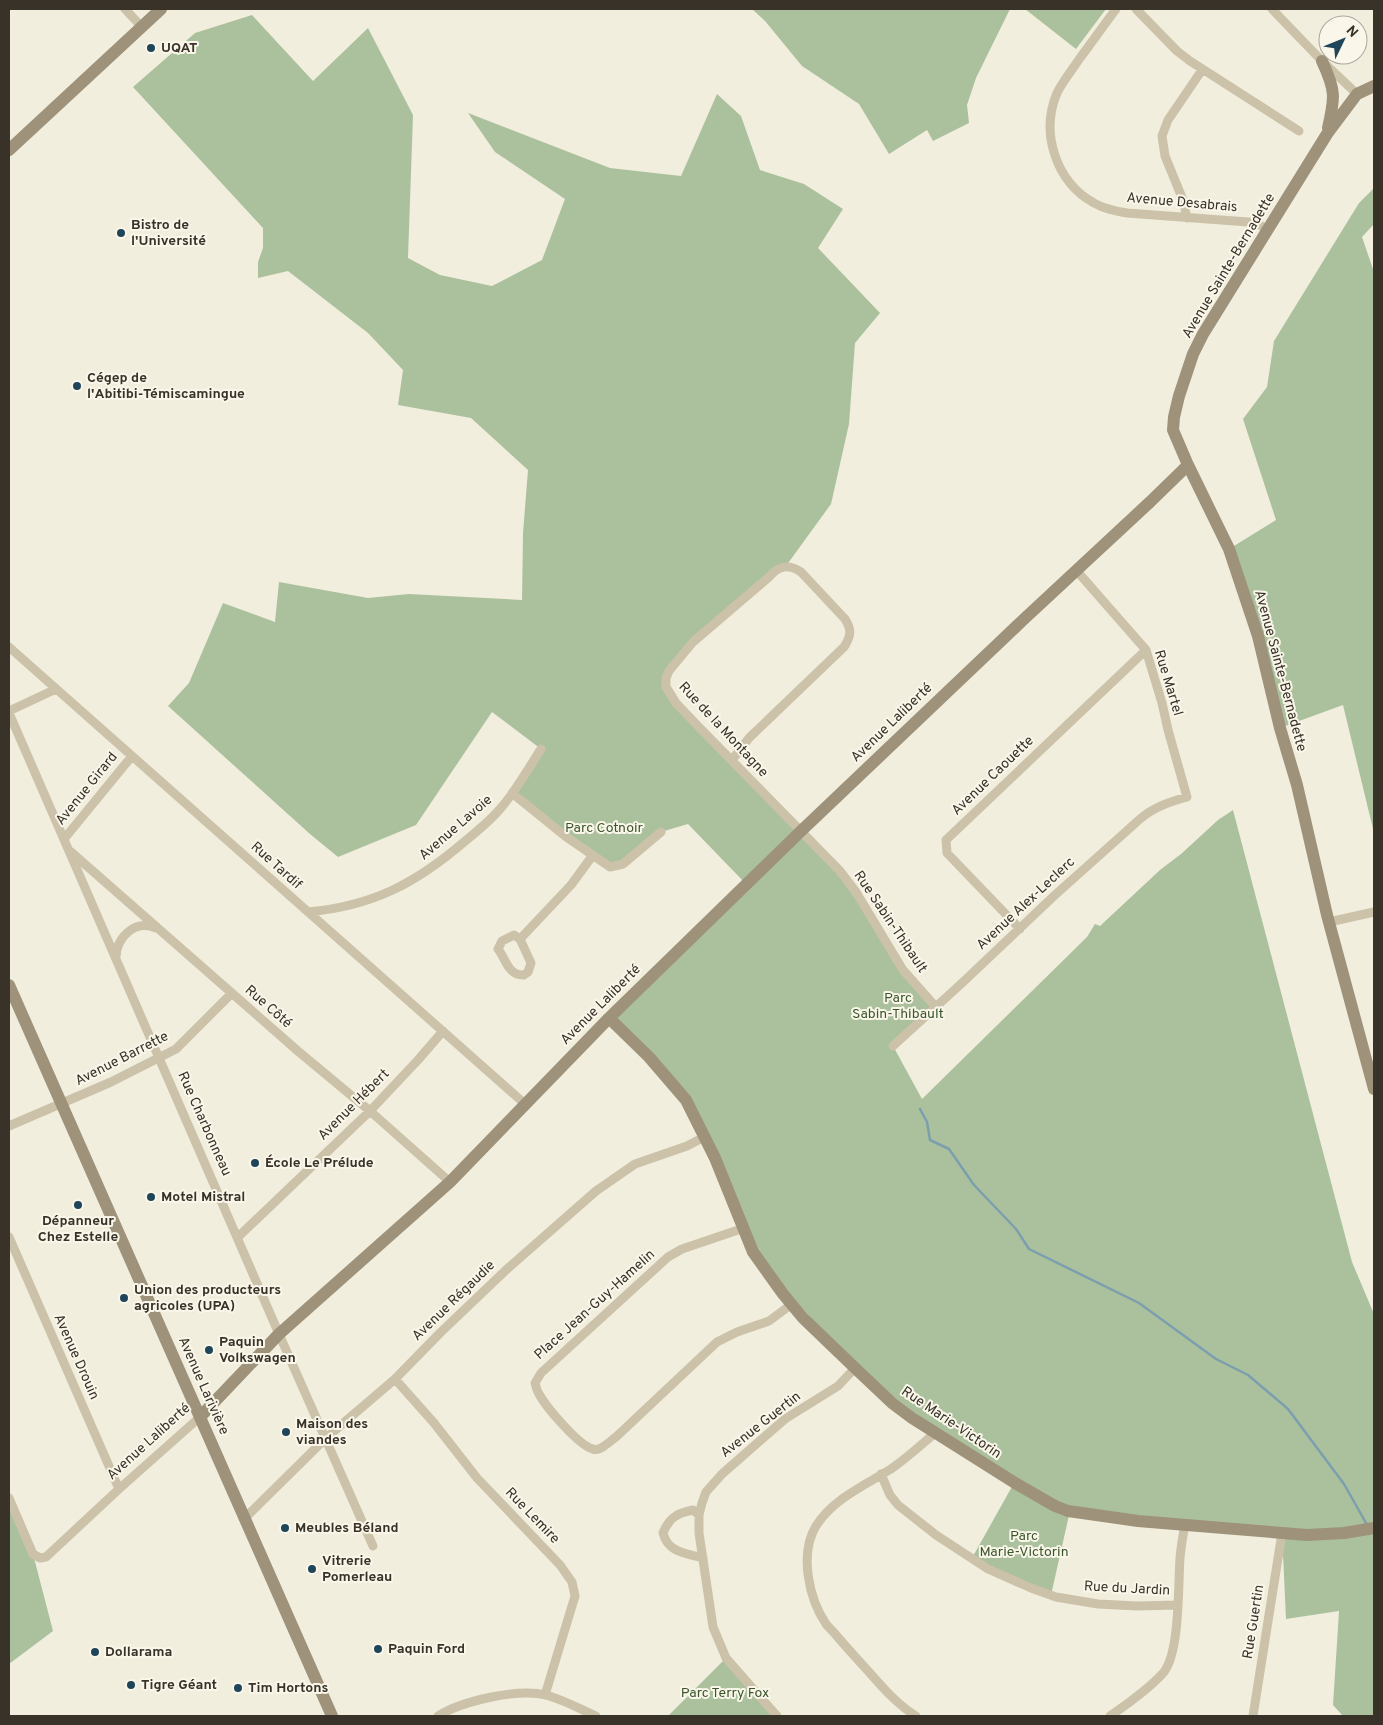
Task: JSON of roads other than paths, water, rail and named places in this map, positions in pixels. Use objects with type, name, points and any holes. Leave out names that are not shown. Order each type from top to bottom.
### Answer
[{"type":"street","points":[[125,9],[141,26]]},
{"type":"street","points":[[9,150],[141,26],[162,9]]},
{"type":"street","name":"Avenue Desabrais","points":[[1116,9],[1056,94],[1050,129],[1053,149],[1063,173],[1073,187],[1086,198],[1103,207],[1126,213],[1248,222],[1268,229]]},
{"type":"street","points":[[1136,9],[1178,51],[1202,70],[1299,131]]},
{"type":"street","points":[[1272,9],[1318,57]]},
{"type":"street","points":[[1324,65],[1330,79],[1334,96],[1327,134]]},
{"type":"street","points":[[1326,65],[1356,94],[1374,86]]},
{"type":"street","points":[[1187,218],[1183,200],[1166,156],[1162,136],[1168,120],[1202,70]]},
{"type":"street","name":"Avenue Sainte-Bernadette","points":[[1356,94],[1327,134],[1203,334],[1193,354],[1179,396],[1173,430],[1229,549],[1258,636],[1280,728],[1297,785],[1329,922],[1374,1089]]},
{"type":"street","name":"Avenue Laliberté","points":[[9,1498],[33,1554],[40,1558],[46,1558],[118,1488],[200,1417],[279,1334],[450,1182],[609,1018],[800,832],[1188,465]]},
{"type":"street","name":"Rue de la Montagne","points":[[732,760],[748,738],[844,647],[851,637],[850,626],[845,619],[801,572],[793,567],[786,566],[775,569],[769,577],[693,642],[676,660],[666,678],[666,687],[676,703],[800,832]]},
{"type":"street","name":"Rue Martel","points":[[1076,570],[1146,650],[1187,797]]},
{"type":"street","name":"Rue Tardif","points":[[9,647],[525,1104]]},
{"type":"street","name":"Avenue Caouette","points":[[1020,928],[947,852],[946,840],[1146,650]]},
{"type":"street","points":[[9,712],[56,689]]},
{"type":"street","name":"Rue Charbonneau","points":[[9,712],[373,1546]]},
{"type":"street","name":"Avenue Lavoie","points":[[308,912],[335,910],[364,902],[405,886],[446,858],[500,809],[541,749]]},
{"type":"street","name":"Avenue Girard","points":[[64,839],[132,756]]},
{"type":"street","points":[[512,793],[565,836],[610,867],[623,864],[661,832]]},
{"type":"street","name":"Avenue Alex-Leclerc","points":[[893,1046],[1055,894],[1145,815],[1164,804],[1187,797]]},
{"type":"street","name":"Rue Sabin-Thibault","points":[[800,832],[848,882],[903,970],[935,1006]]},
{"type":"street","name":"Rue Côté","points":[[69,850],[450,1182]]},
{"type":"street","points":[[520,939],[571,885],[593,855]]},
{"type":"street","points":[[1329,922],[1374,912]]},
{"type":"street","points":[[116,957],[116,947],[123,935],[133,928],[144,924],[159,929]]},
{"type":"street","points":[[511,936],[520,939],[531,962],[528,972],[518,976],[507,966],[498,949],[502,941],[511,936]]},
{"type":"street","name":"Avenue Larivière","points":[[9,985],[332,1716]]},
{"type":"street","name":"Avenue Barrette","points":[[9,1126],[176,1049],[232,993]]},
{"type":"street","name":"Rue Marie-Victorin","points":[[609,1018],[633,1040],[686,1100],[754,1252],[783,1294],[803,1318],[892,1403],[935,1433],[1014,1483],[1055,1506],[1068,1511],[1138,1521],[1307,1535],[1374,1528]]},
{"type":"street","name":"Avenue Hébert","points":[[238,1237],[370,1111],[418,1060],[442,1031]]},
{"type":"street","name":"Avenue Régaudie","points":[[245,1518],[326,1438],[395,1379],[506,1270],[596,1191],[635,1164],[687,1146],[704,1137]]},
{"type":"street","name":"Place Jean-Guy-Hamelin","points":[[744,1228],[682,1249],[668,1257],[540,1373],[535,1383],[538,1393],[551,1411],[580,1441],[594,1450],[599,1449],[616,1437],[717,1342],[732,1334],[769,1321],[792,1304]]},
{"type":"street","name":"Avenue Drouin","points":[[9,1237],[118,1488]]},
{"type":"street","name":"Avenue Guertin","points":[[777,1716],[726,1658],[721,1648],[713,1627],[699,1533],[699,1515],[706,1492],[722,1474],[785,1419],[838,1386],[854,1368]]},
{"type":"street","name":"Rue Lemire","points":[[395,1379],[434,1423],[477,1478],[560,1565],[572,1582],[575,1596],[545,1695]]},
{"type":"street","points":[[916,1716],[892,1697],[826,1625],[816,1604],[810,1584],[808,1555],[816,1526],[833,1508],[851,1493],[912,1453],[935,1433]]},
{"type":"street","name":"Rue du Jardin","points":[[881,1474],[890,1496],[898,1505],[936,1535],[988,1570],[1056,1597],[1098,1604],[1137,1606],[1177,1605]]},
{"type":"street","points":[[699,1515],[693,1510],[676,1515],[670,1520],[663,1533],[670,1547],[680,1552],[703,1558]]},
{"type":"street","points":[[1110,1716],[1125,1706],[1164,1672],[1170,1660],[1174,1648],[1180,1556],[1185,1524]]},
{"type":"street","name":"Rue Guertin","points":[[1254,1715],[1282,1532]]},
{"type":"street","points":[[438,1716],[471,1702],[519,1693],[545,1695],[596,1716]]},
{"type":"waterway","points":[[920,1109],[927,1122],[930,1140],[949,1149],[974,1185],[1016,1229],[1029,1249],[1139,1303],[1216,1359],[1248,1375],[1288,1409],[1344,1484],[1366,1523]]},
{"type":"place","name":"UQAT","points":[[151,48]]},
{"type":"place","name":"Bistro de l'Université","points":[[121,233]]},
{"type":"place","name":"Cégep de l'Abitibi-Témiscamingue","points":[[77,386]]},
{"type":"place","name":"École Le Prélude","points":[[255,1163]]},
{"type":"place","name":"Motel Mistral","points":[[151,1197]]},
{"type":"place","name":"Dépanneur Chez Estelle","points":[[78,1205]]},
{"type":"place","name":"Union des producteurs agricoles (UPA)","points":[[124,1298]]},
{"type":"place","name":"Paquin Volkswagen","points":[[209,1350]]},
{"type":"place","name":"Maison des viandes","points":[[286,1432]]},
{"type":"place","name":"Meubles Béland","points":[[285,1528]]},
{"type":"place","name":"Vitrerie Pomerleau","points":[[312,1569]]},
{"type":"place","name":"Paquin Ford","points":[[378,1649]]},
{"type":"place","name":"Dollarama","points":[[95,1652]]},
{"type":"place","name":"Tigre Géant","points":[[131,1685]]},
{"type":"place","name":"Tim Hortons","points":[[238,1688]]},
{"type":"park label","name":"Parc Cotnoir","points":[[604,828]]},
{"type":"park label","name":"Parc Sabin-Thibault","points":[[898,1006]]},
{"type":"park label","name":"Parc Marie-Victorin","points":[[1024,1544]]},
{"type":"park label","name":"Parc Terry Fox","points":[[725,1693]]}]
